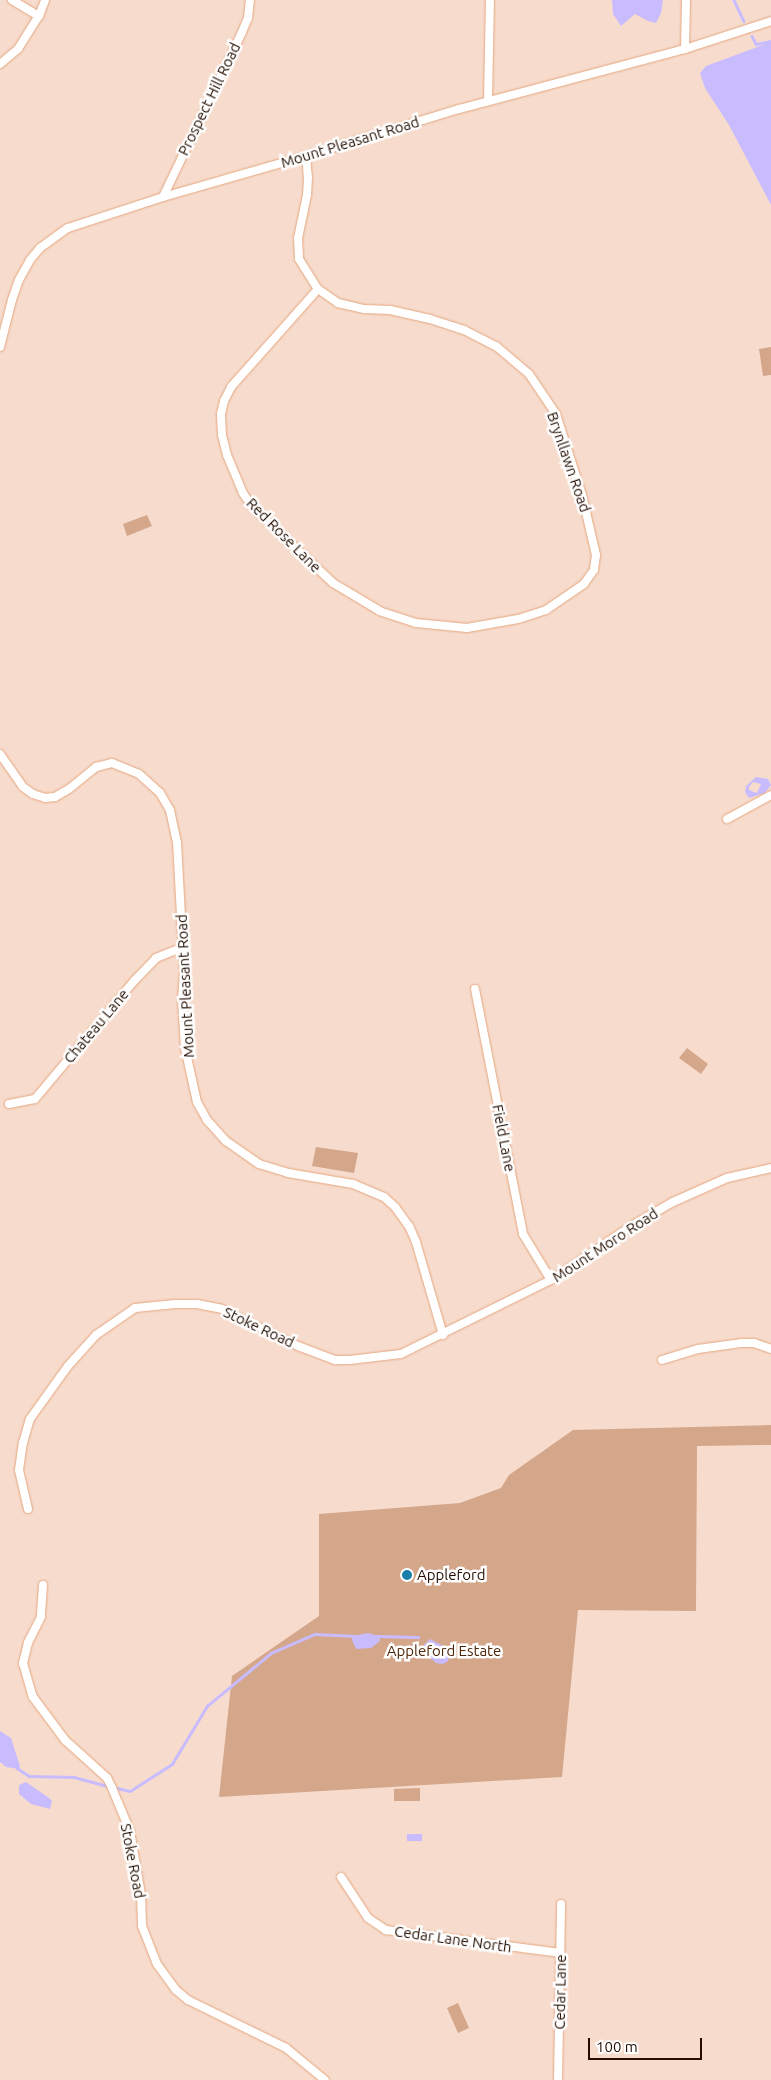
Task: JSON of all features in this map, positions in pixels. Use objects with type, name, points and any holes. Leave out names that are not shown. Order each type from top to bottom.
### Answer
[{"type":"street","points":[[12,0],[39,16]]},
{"type":"street","points":[[0,64],[18,50],[39,16],[45,0]]},
{"type":"street","name":"Prospect Hill Road","points":[[163,197],[242,32],[248,18],[250,0]]},
{"type":"street","points":[[488,102],[490,0]]},
{"type":"street","points":[[685,49],[686,0]]},
{"type":"street","name":"Mount Pleasant Road","points":[[0,347],[19,280],[30,260],[40,248],[68,228],[163,197],[488,102],[685,49],[771,21]]},
{"type":"street","name":"Brynllawn Road","points":[[306,156],[307,195],[298,238],[299,259],[318,289],[338,303],[364,309],[390,310],[430,319],[464,330],[496,346],[529,374],[556,414],[582,495],[596,554],[594,570],[584,584],[566,598],[546,610],[524,618]]},
{"type":"street","name":"Red Rose Lane","points":[[318,289],[231,387],[224,401],[221,414],[222,435],[227,454],[243,494],[253,508],[286,541],[333,583],[380,611],[413,623],[441,627],[495,625],[524,618]]},
{"type":"street","name":"Mount Pleasant Road","points":[[0,754],[22,787],[33,794],[45,798],[55,797],[62,793],[96,767],[105,763],[121,765],[151,783],[170,810],[177,842],[184,972],[182,998],[185,1048],[197,1102],[208,1120],[226,1142],[259,1164],[288,1173],[353,1184],[384,1198],[395,1207],[409,1226],[416,1242],[443,1335]]},
{"type":"street","points":[[727,819],[771,795]]},
{"type":"street","name":"Chateau Lane","points":[[9,1104],[35,1099],[135,980],[156,958],[183,947]]},
{"type":"street","name":"Field Lane","points":[[475,989],[523,1234],[551,1280]]},
{"type":"street","name":"Mount Moro Road","points":[[443,1335],[551,1280],[633,1225],[673,1202],[727,1178],[771,1168]]},
{"type":"street","name":"Stoke Road","points":[[28,1509],[19,1470],[23,1443],[30,1419],[68,1366],[96,1335],[136,1308],[197,1304],[222,1309],[298,1346],[336,1360],[401,1354],[443,1335]]},
{"type":"street","points":[[662,1360],[698,1348],[741,1343],[754,1344],[771,1349]]},
{"type":"street","name":"Stoke Road","points":[[43,1585],[40,1617],[28,1644],[23,1663],[33,1697],[65,1740],[107,1778],[130,1831],[138,1870],[142,1926],[147,1943],[166,1979],[188,2000],[286,2048],[325,2080]]},
{"type":"street","name":"Cedar Lane North","points":[[341,1877],[368,1918],[386,1930],[560,1953]]},
{"type":"street","name":"Cedar Lane","points":[[558,2080],[562,1904]]},
{"type":"green space","points":[[771,347],[771,375],[763,376],[759,349]]},
{"type":"green space","points":[[147,515],[152,526],[127,536],[123,524]]},
{"type":"green space","points":[[687,1048],[708,1064],[701,1074],[679,1058]]},
{"type":"green space","points":[[316,1147],[358,1153],[354,1173],[312,1166]]},
{"type":"green space","name":"Appleford Estate","points":[[771,1425],[771,1445],[697,1446],[696,1611],[578,1610],[562,1777],[219,1797],[232,1676],[319,1616],[319,1514],[460,1503],[501,1488],[509,1475],[573,1430]]},
{"type":"green space","points":[[420,1788],[420,1801],[394,1801],[394,1789]]},
{"type":"green space","points":[[458,2003],[469,2028],[458,2033],[447,2008]]},
{"type":"shaded area","points":[[612,0],[663,0],[661,13],[656,23],[635,14],[621,26],[613,14]]},
{"type":"shaded area","points":[[771,42],[771,205],[729,125],[705,88],[700,73],[706,66]]},
{"type":"shaded area","points":[[756,777],[768,779],[771,785],[765,793],[749,798],[745,792],[746,786]],"holes":[[[753,782],[761,784],[757,793],[749,790]]]},
{"type":"shaded area","points":[[368,1633],[379,1636],[380,1641],[371,1648],[356,1649],[352,1640],[353,1636]]},
{"type":"shaded area","points":[[430,1639],[447,1648],[450,1655],[448,1661],[443,1664],[436,1663],[423,1652],[423,1646]]},
{"type":"shaded area","points":[[0,1731],[11,1738],[20,1766],[19,1769],[6,1767],[0,1762]]},
{"type":"shaded area","points":[[26,1782],[52,1801],[50,1809],[31,1804],[19,1794],[19,1785]]},
{"type":"shaded area","points":[[407,1834],[422,1834],[422,1841],[407,1841]]},
{"type":"waterway","points":[[734,0],[744,21]]},
{"type":"waterway","points":[[752,36],[756,44],[771,41]]},
{"type":"waterway","points":[[113,1787],[130,1791],[172,1764],[207,1706],[271,1653],[315,1634],[356,1636]]},
{"type":"waterway","points":[[377,1636],[418,1637]]},
{"type":"waterway","points":[[17,1768],[29,1776],[74,1777],[108,1786]]},
{"type":"place","name":"Appleford","points":[[407,1575]]}]
